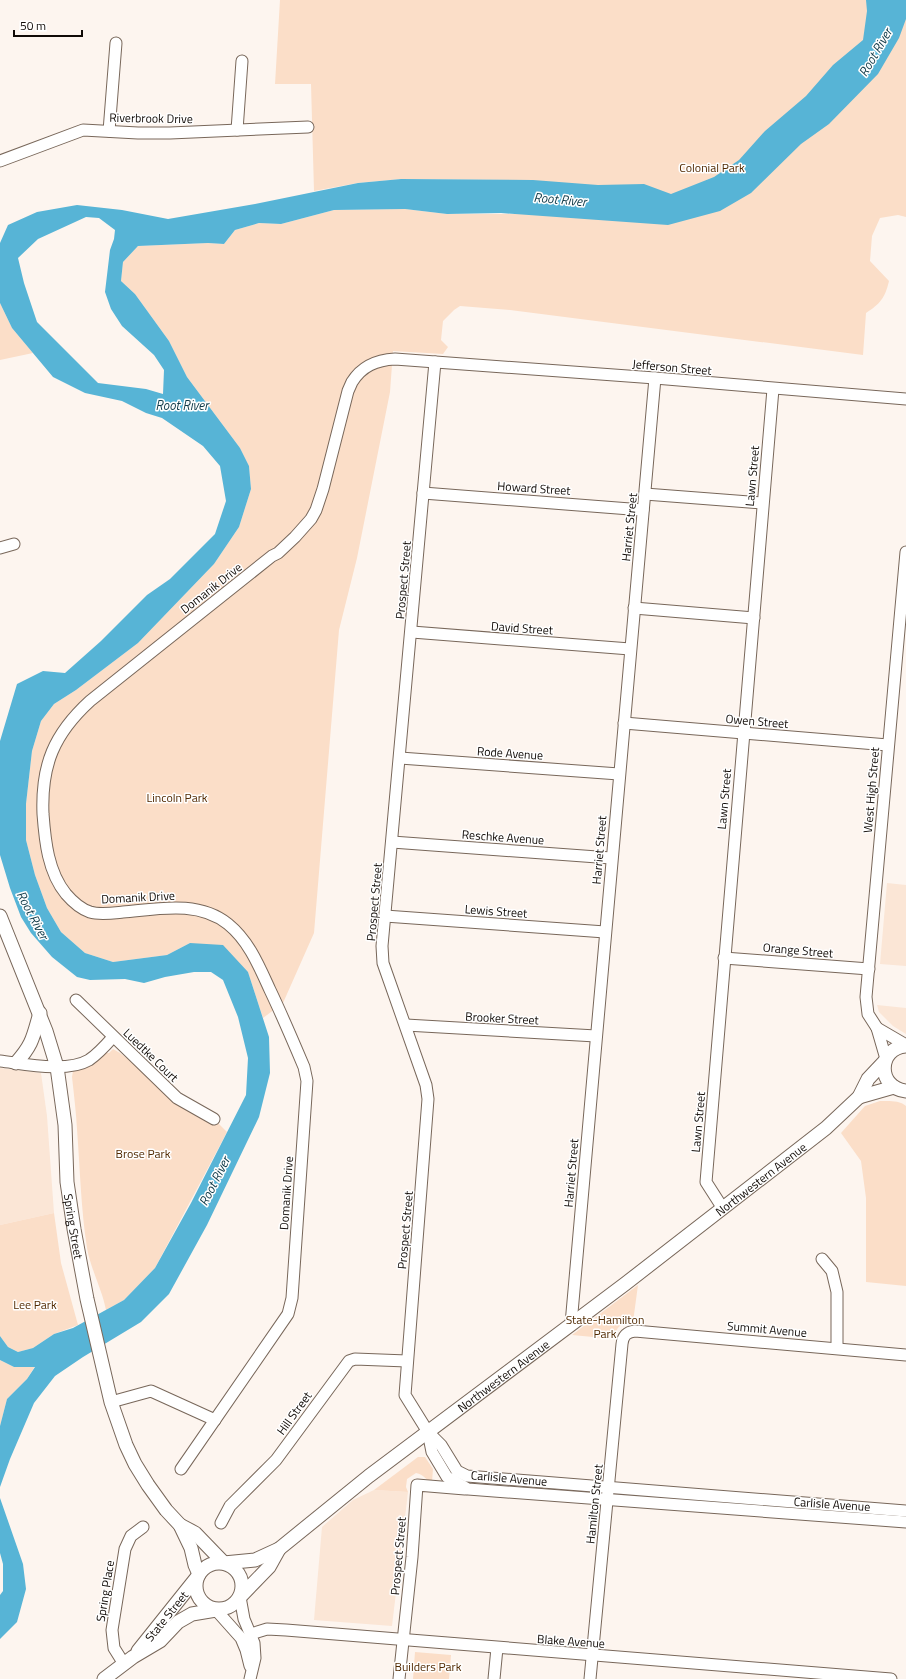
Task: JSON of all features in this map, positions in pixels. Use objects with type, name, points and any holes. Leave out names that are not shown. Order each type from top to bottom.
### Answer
[{"type":"main road","name":"Spring Street","points":[[0,916],[2,929],[40,1013],[57,1068],[65,1125],[71,1210],[87,1299],[111,1402],[124,1439],[135,1464],[154,1494],[180,1524],[195,1534],[224,1563]]},
{"type":"main road","points":[[16,1063],[29,1048],[33,1040],[40,1013]]},
{"type":"main road","name":"Northwestern Avenue","points":[[224,1563],[255,1560],[279,1549],[325,1510],[571,1324],[827,1127],[859,1097],[868,1078],[886,1060],[894,1049],[906,1046]]},
{"type":"main road","points":[[886,1060],[884,1068],[885,1076],[902,1090]]},
{"type":"main road","name":"Northwestern Avenue","points":[[859,1097],[902,1090]]},
{"type":"main road","name":"Spring Street","points":[[180,1524],[191,1548],[199,1574]]},
{"type":"main road","name":"Northwestern Avenue","points":[[240,1597],[269,1567],[279,1549]]},
{"type":"main road","points":[[224,1563],[236,1570],[243,1583],[240,1597],[230,1607],[216,1610],[203,1603],[198,1597],[196,1582],[199,1574],[209,1564],[224,1563]]},
{"type":"main road","name":"State Street","points":[[128,1660],[170,1612],[183,1592],[199,1574]]},
{"type":"main road","name":"State Street","points":[[104,1679],[128,1660],[160,1641],[178,1622],[190,1615],[216,1610]]},
{"type":"street","points":[[109,131],[116,43]]},
{"type":"street","points":[[237,130],[242,61]]},
{"type":"street","name":"Riverbrook Drive","points":[[0,161],[83,130],[170,133],[308,127]]},
{"type":"street","name":"Domanik Drive","points":[[181,1469],[288,1314],[292,1298],[307,1093],[304,1067],[254,955],[238,932],[227,923],[210,914],[195,909],[176,907],[107,913],[90,912],[73,902],[60,886],[51,863],[44,825],[43,800],[45,776],[51,754],[73,717],[107,687],[278,553],[304,528],[320,500],[348,391],[352,382],[361,370],[385,359],[435,362]]},
{"type":"street","name":"Jefferson Street","points":[[435,362],[655,378],[906,399]]},
{"type":"street","name":"Prospect Street","points":[[428,1432],[405,1395],[428,1099],[426,1085],[383,963],[382,946],[412,632],[435,362]]},
{"type":"street","name":"Harriet Street","points":[[571,1324],[611,858],[655,378]]},
{"type":"street","name":"Lawn Street","points":[[722,1207],[706,1182],[743,733],[754,618],[762,503],[773,389]]},
{"type":"street","name":"Howard Street","points":[[423,492],[643,510]]},
{"type":"street","points":[[645,494],[762,503]]},
{"type":"street","points":[[0,548],[14,544]]},
{"type":"street","name":"West High Street","points":[[886,1060],[876,1028],[868,1014],[866,997],[906,552]]},
{"type":"street","points":[[634,608],[754,618]]},
{"type":"street","name":"David Street","points":[[412,632],[630,649]]},
{"type":"street","name":"Owen Street","points":[[624,723],[888,746]]},
{"type":"street","name":"Rode Avenue","points":[[400,758],[619,774]]},
{"type":"street","name":"Reschke Avenue","points":[[392,842],[611,858]]},
{"type":"street","name":"Lewis Street","points":[[385,916],[605,932]]},
{"type":"street","name":"Orange Street","points":[[724,958],[869,969]]},
{"type":"street","name":"Luedtke Court","points":[[76,1000],[177,1098],[214,1119]]},
{"type":"street","name":"Brooker Street","points":[[406,1025],[596,1036]]},
{"type":"street","points":[[876,1028],[906,1046]]},
{"type":"street","points":[[0,1062],[57,1068],[70,1066],[87,1061],[94,1056],[113,1036]]},
{"type":"street","points":[[822,1259],[832,1271],[837,1292],[837,1348]]},
{"type":"street","name":"Summit Avenue","points":[[626,1334],[635,1331],[906,1355]]},
{"type":"street","name":"Hamilton Street","points":[[590,1679],[622,1338],[626,1334]]},
{"type":"street","name":"Hill Street","points":[[221,1523],[230,1506],[276,1460],[349,1361],[355,1359],[407,1361]]},
{"type":"street","points":[[111,1402],[151,1391],[214,1420]]},
{"type":"street","name":"Carlisle Avenue","points":[[428,1432],[441,1445],[458,1471],[467,1476],[609,1488],[906,1522]]},
{"type":"street","name":"Carlisle Avenue","points":[[428,1432],[432,1452],[447,1477],[468,1489],[608,1499],[801,1509],[906,1511]]},
{"type":"street","name":"Prospect Street","points":[[399,1679],[412,1558],[417,1485],[468,1489]]},
{"type":"street","name":"Spring Place","points":[[128,1660],[114,1648],[112,1630],[125,1549],[131,1536],[143,1527]]},
{"type":"street","points":[[240,1597],[244,1620],[254,1643],[255,1658],[251,1675]]},
{"type":"street","points":[[216,1610],[241,1638],[246,1650],[251,1675]]},
{"type":"street","name":"Blake Avenue","points":[[251,1634],[267,1629],[286,1630],[592,1656],[891,1679]]},
{"type":"street","points":[[494,1679],[497,1648]]},
{"type":"shaded area","points":[[887,883],[906,885],[906,966],[880,964]]},
{"type":"shaded area","points":[[877,1005],[906,1008],[906,1034],[893,1026],[879,1012]]},
{"type":"shaded area","points":[[0,1068],[41,1073],[47,1116],[54,1213],[0,1225]]},
{"type":"shaded area","points":[[374,1490],[408,1492],[392,1626],[314,1620],[322,1527],[353,1500]]},
{"type":"green space","points":[[280,0],[906,0],[906,217],[898,215],[880,218],[872,236],[870,261],[889,281],[886,292],[881,300],[875,307],[866,313],[863,355],[510,310],[460,306],[443,321],[441,340],[448,347],[443,354],[393,351],[390,392],[357,558],[339,630],[314,933],[283,1003],[263,1018],[248,972],[190,943],[167,955],[113,962],[85,953],[61,932],[47,908],[35,875],[26,840],[26,804],[32,751],[41,721],[54,704],[76,690],[138,643],[214,564],[239,527],[251,489],[249,466],[240,448],[187,377],[169,341],[135,294],[121,281],[123,262],[138,246],[208,243],[224,244],[235,230],[259,223],[281,224],[334,210],[405,209],[447,214],[515,214],[517,180],[401,179],[358,183],[314,191],[311,84],[275,84]]},
{"type":"green space","points":[[0,303],[12,328],[33,353],[0,360]]},
{"type":"green space","name":"Brose Park","points":[[113,1049],[177,1098],[214,1119],[227,1132],[155,1268],[124,1300],[106,1310],[87,1248],[72,1077],[73,1071],[77,1068],[93,1065],[104,1053],[109,1053]]},
{"type":"green space","points":[[880,1101],[897,1102],[906,1106],[906,1286],[866,1282],[866,1198],[861,1161],[841,1133],[865,1106]]},
{"type":"green space","name":"Lee Park","points":[[54,1213],[61,1263],[78,1325],[54,1334],[33,1348],[18,1352],[8,1347],[0,1336],[0,1225]]},
{"type":"green space","name":"State-Hamilton Park","points":[[638,1285],[633,1322],[622,1324],[616,1331],[614,1339],[572,1335]]},
{"type":"green space","points":[[0,1360],[14,1367],[35,1366],[27,1379],[7,1399],[0,1426]]},
{"type":"green space","points":[[418,1457],[425,1457],[433,1469],[432,1482],[416,1473],[407,1479],[406,1487],[408,1492],[374,1490]]},
{"type":"green space","name":"Builders Park","points":[[415,1652],[451,1655],[449,1679],[413,1679]]},
{"type":"water","name":"Root River","points":[[866,0],[906,0],[906,19],[899,38],[878,74],[829,124],[801,144],[751,193],[720,211],[668,225],[501,213],[447,214],[405,209],[334,210],[281,224],[259,223],[235,230],[224,244],[208,243],[138,246],[123,262],[121,281],[135,294],[169,341],[187,377],[240,448],[249,466],[251,489],[239,527],[214,564],[138,643],[76,690],[54,704],[41,721],[32,751],[26,804],[26,840],[35,875],[47,908],[61,932],[85,953],[113,962],[167,955],[190,943],[223,945],[248,972],[269,1037],[270,1073],[259,1117],[207,1225],[169,1294],[141,1322],[83,1357],[55,1376],[34,1403],[10,1459],[0,1487],[0,1426],[7,1399],[27,1379],[35,1367],[14,1367],[0,1360],[0,1336],[8,1347],[18,1352],[33,1348],[54,1334],[73,1328],[124,1300],[155,1268],[191,1203],[246,1095],[248,1058],[238,1017],[223,980],[211,972],[194,972],[165,977],[144,983],[125,979],[90,980],[77,977],[52,957],[31,933],[21,917],[0,855],[0,741],[17,684],[43,671],[65,673],[101,641],[147,595],[170,579],[215,534],[226,501],[220,466],[203,446],[162,418],[146,413],[122,401],[85,393],[53,377],[12,328],[0,303],[0,243],[8,225],[37,212],[77,205],[122,210],[168,219],[255,204],[358,183],[401,179],[533,180],[598,185],[644,184],[671,194],[714,177],[739,160],[765,131],[806,96],[833,65],[863,40],[867,11]],"holes":[[[86,217],[99,218],[115,230],[114,239],[110,250],[105,292],[111,309],[122,326],[154,355],[164,370],[163,394],[146,389],[98,383],[37,322],[24,283],[18,258],[38,239]]]},
{"type":"water","points":[[0,1498],[23,1564],[26,1589],[17,1622],[0,1639],[0,1595],[3,1591],[3,1564],[0,1553]]},
{"type":"park label","name":"Colonial Park","points":[[712,167]]},
{"type":"park label","name":"Lincoln Park","points":[[177,797]]}]
